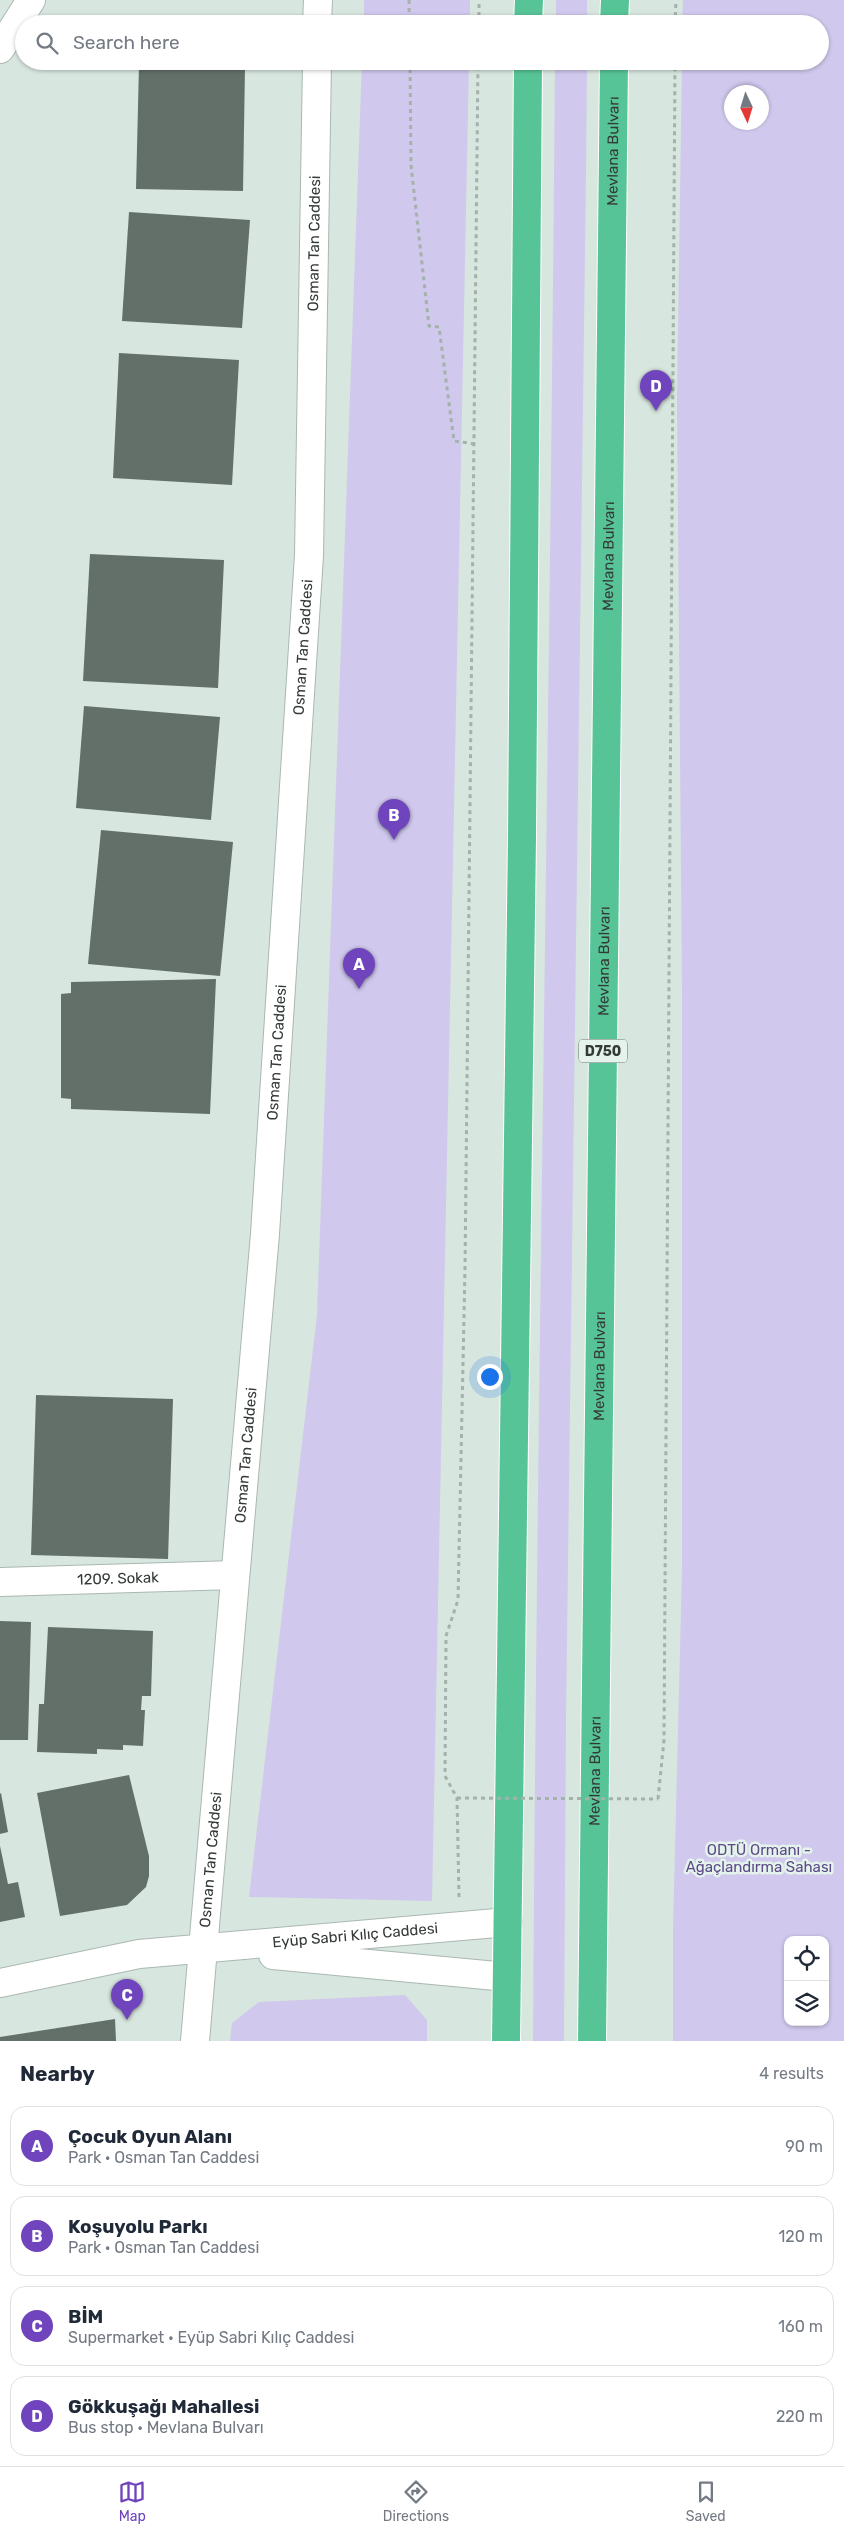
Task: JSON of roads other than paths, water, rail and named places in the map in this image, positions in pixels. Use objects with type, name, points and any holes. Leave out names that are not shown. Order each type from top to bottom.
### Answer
[{"type":"highway","points":[[528,0],[528,15]]},
{"type":"highway","points":[[614,15],[615,0]]},
{"type":"highway","points":[[506,2041],[522,827],[528,70]]},
{"type":"highway","name":"Mevlana Bulvarı","points":[[592,2041],[614,70]]},
{"type":"street","points":[[22,15],[31,0]]},
{"type":"street","points":[[317,15],[318,0]]},
{"type":"street","points":[[0,49],[15,25]]},
{"type":"street","name":"Osman Tan Caddesi","points":[[195,2041],[265,1234],[308,555],[317,70]]},
{"type":"street","name":"1209. Sokak","points":[[0,1582],[235,1575]]},
{"type":"street","name":"Eyüp Sabri Kılıç Caddesi","points":[[0,1983],[139,1954],[508,1922]]},
{"type":"street","points":[[428,1969],[438,1960],[442,1949],[440,1936],[430,1928]]},
{"type":"street","name":"Eyüp Sabri Kılıç Caddesi","points":[[202,1948],[507,1977]]},
{"type":"place","name":"Gökkuşağı Mahallesi","points":[[656,411]]},
{"type":"place","name":"Koşuyolu Parkı","points":[[394,840]]},
{"type":"place","name":"Çocuk Oyun Alanı","points":[[359,989]]},
{"type":"place","name":"BİM","points":[[127,2020]]},
{"type":"park label","name":"ODTÜ Ormanı - Ağaçlandırma Sahası","points":[[759,1858]]}]
